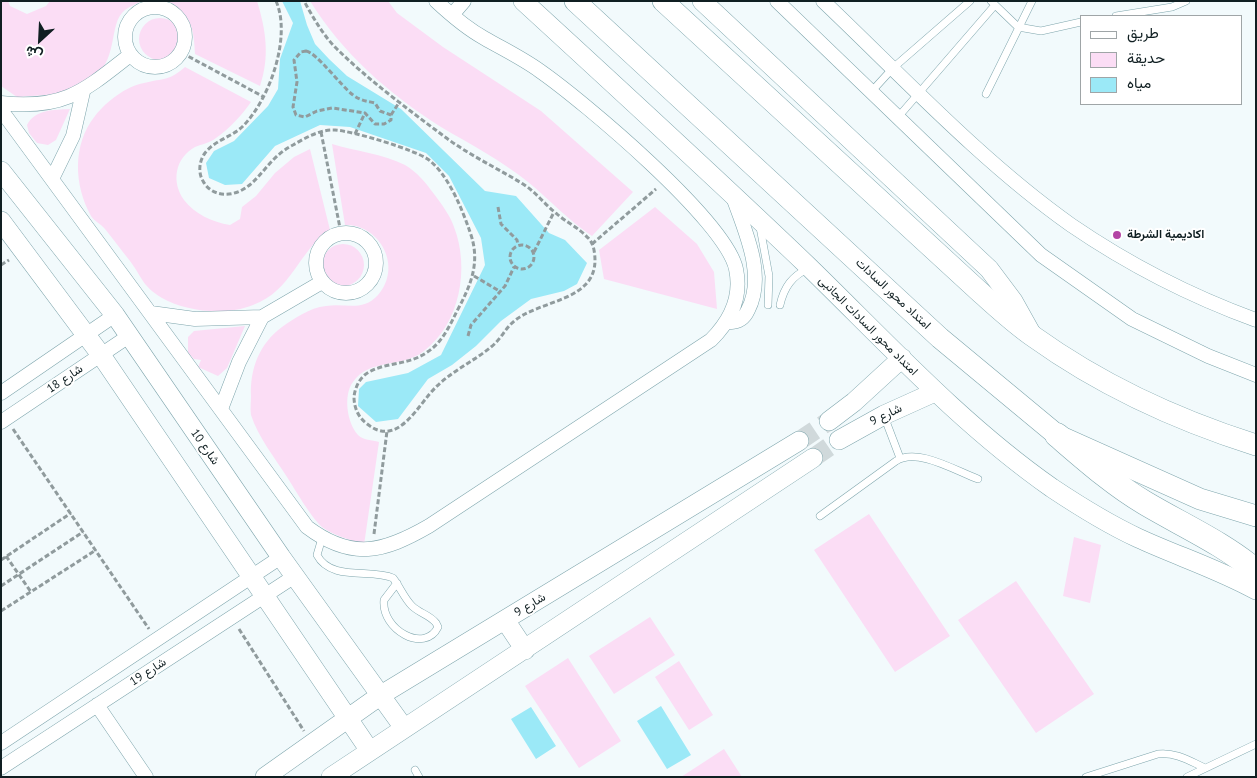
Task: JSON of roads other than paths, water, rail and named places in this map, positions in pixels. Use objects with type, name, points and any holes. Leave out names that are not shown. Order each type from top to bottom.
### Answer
[{"type":"highway","points":[[1057,435],[1100,472],[1143,502],[1219,544],[1256,571]]},
{"type":"main road","name":"امتداد محور السادات","points":[[576,1],[940,338],[1057,435],[1200,499],[1256,516]]},
{"type":"main road","points":[[663,1],[980,293],[1033,336],[1090,373],[1150,404],[1213,431],[1256,445]]},
{"type":"street","points":[[1,110],[53,178],[307,527],[322,538],[351,549],[372,550],[392,546],[430,526],[711,340],[727,322],[736,295],[736,274],[732,259],[707,220],[622,138],[566,90],[524,61],[465,26],[436,1]]},
{"type":"street","points":[[452,15],[464,1]]},
{"type":"street","name":"امتداد محور السادات الجانبى","points":[[523,1],[732,194],[902,358],[934,392],[1013,458],[1052,488],[1094,514],[1137,537],[1215,570],[1256,590]]},
{"type":"street","points":[[702,1],[989,269],[1013,301],[1033,336]]},
{"type":"street","points":[[777,1],[899,116],[1041,255],[1132,319],[1208,356],[1256,375]]},
{"type":"street","points":[[823,1],[919,94],[1016,182],[1070,224],[1114,253],[1161,279],[1207,301],[1256,320]]},
{"type":"street","points":[[154,7],[167,9],[178,16],[185,28],[186,41],[182,53],[174,62],[156,67],[139,63],[130,55],[125,43],[126,30],[132,18],[142,10],[154,7]]},
{"type":"street","points":[[1,103],[40,104],[62,100],[83,92],[130,55]]},
{"type":"street","points":[[53,178],[73,136],[83,92]]},
{"type":"street","name":"شارع 10","points":[[1,171],[115,315],[281,557],[404,728]]},
{"type":"street","points":[[727,322],[734,323],[744,316],[751,304],[754,285],[752,254],[732,194]]},
{"type":"street","points":[[1,220],[101,355],[370,751]]},
{"type":"street","points":[[341,233],[354,233],[365,239],[373,249],[376,261],[374,273],[367,284],[357,291],[344,293],[332,290],[322,282],[316,270],[316,258],[320,246],[329,237],[341,233]]},
{"type":"street","points":[[151,312],[195,319],[262,317],[322,282]]},
{"type":"street","name":"شارع 18","points":[[1,393],[115,315]]},
{"type":"street","points":[[221,409],[239,362],[262,317]]},
{"type":"street","name":"شارع 18","points":[[4,420],[129,336]]},
{"type":"street","points":[[829,421],[902,358]]},
{"type":"street","name":"شارع 9","points":[[840,440],[884,415],[934,392]]},
{"type":"street","name":"شارع 9","points":[[265,777],[381,695],[799,441]]},
{"type":"street","points":[[331,777],[812,458]]},
{"type":"street","name":"شارع 19","points":[[1,743],[281,557]]},
{"type":"street","name":"شارع 19","points":[[1,768],[295,576]]},
{"type":"street","points":[[505,620],[525,650]]},
{"type":"street","points":[[97,705],[146,777]]},
{"type":"lane","points":[[872,91],[893,68],[970,1]]},
{"type":"lane","points":[[986,94],[1032,1]]},
{"type":"lane","points":[[1123,15],[1172,8],[1186,1]]},
{"type":"lane","points":[[899,116],[993,3],[1018,27],[1041,31],[1080,22]]},
{"type":"lane","points":[[759,220],[770,276],[768,305]]},
{"type":"lane","points":[[780,305],[786,286],[800,272],[809,268]]},
{"type":"lane","points":[[884,415],[900,458]]},
{"type":"lane","points":[[820,516],[900,458],[918,456],[978,479]]},
{"type":"lane","points":[[322,538],[317,555],[323,563],[352,573],[388,576],[397,583],[412,606],[436,622],[438,627],[430,637],[414,638],[397,631],[386,617],[384,600],[397,583]]},
{"type":"lane","points":[[1187,777],[1204,767],[1256,744]]},
{"type":"lane","points":[[1086,777],[1148,756],[1167,753],[1175,754],[1204,767]]},
{"type":"lane","points":[[415,770],[420,777]]},
{"type":"water","points":[[282,1],[300,1],[315,44],[347,76],[401,109],[485,191],[516,196],[549,233],[565,240],[587,263],[577,284],[564,291],[531,299],[501,321],[476,346],[452,365],[428,379],[398,419],[376,422],[358,406],[359,389],[366,382],[408,373],[441,355],[485,265],[481,238],[449,176],[426,153],[350,127],[320,125],[275,146],[242,184],[225,185],[209,178],[206,163],[214,151],[234,141],[268,106],[278,89],[280,59],[293,23]]},
{"type":"water","points":[[661,706],[691,755],[667,769],[637,721]]},
{"type":"water","points":[[531,707],[556,746],[536,759],[511,719]]},
{"type":"tunnel","points":[[799,441],[829,421]]},
{"type":"tunnel","points":[[813,458],[839,440]]},
{"type":"place","name":"اكاديمية الشرطة","points":[[1117,235]]}]
